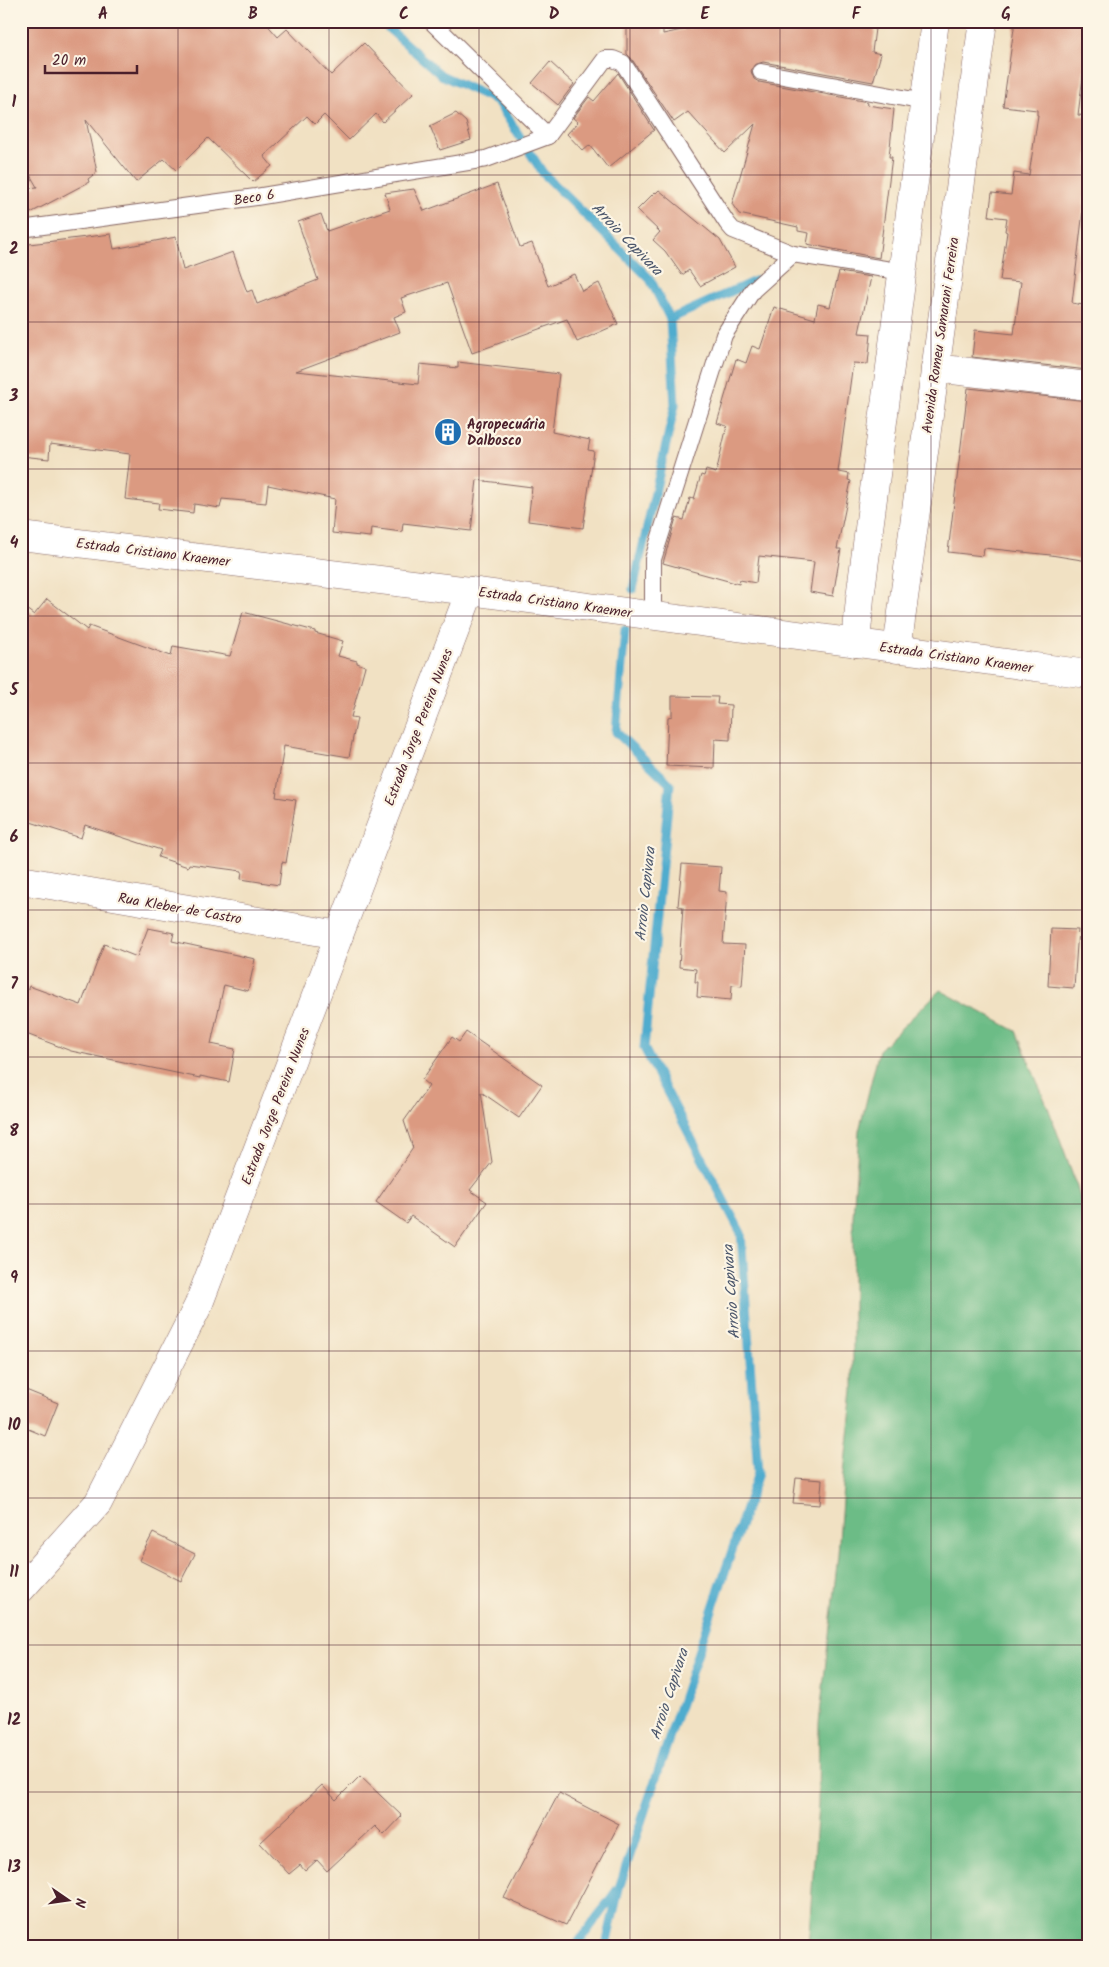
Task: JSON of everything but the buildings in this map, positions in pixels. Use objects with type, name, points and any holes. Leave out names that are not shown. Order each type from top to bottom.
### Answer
[{"type":"street","points":[[856,643],[935,21]]},
{"type":"street","name":"Avenida Romeu Samarani Ferreira","points":[[897,649],[983,21]]},
{"type":"street","points":[[935,368],[1088,386]]},
{"type":"street","name":"Estrada Cristiano Kraemer","points":[[21,536],[470,591],[1088,674]]},
{"type":"street","name":"Estrada Jorge Pereira Nunes","points":[[21,1589],[98,1503],[198,1306],[470,591]]},
{"type":"street","name":"Rua Kleber de Castro","points":[[21,880],[339,936]]},
{"type":"lane","points":[[431,21],[548,136],[605,59],[613,59],[623,63],[729,226],[737,232],[793,254],[903,272]]},
{"type":"lane","points":[[762,72],[925,102]]},
{"type":"lane","name":"Beco 6","points":[[21,229],[256,197],[486,159],[548,136]]},
{"type":"lane","points":[[653,616],[653,558],[724,335],[754,290],[793,254]]},
{"type":"green space","points":[[940,990],[1016,1031],[1049,1110],[1077,1187],[1088,1228],[1088,1946],[808,1946],[818,1805],[819,1723],[838,1555],[844,1472],[853,1390],[853,1217],[859,1131],[879,1050]]},
{"type":"waterway","name":"Arroio Capivara","points":[[380,21],[441,75],[497,101],[543,173],[650,279],[670,319],[675,405],[633,589]]},
{"type":"waterway","points":[[670,319],[757,280]]},
{"type":"waterway","name":"Arroio Capivara","points":[[606,1946],[619,1888],[758,1473],[741,1233],[644,1048],[670,784],[616,732],[625,630]]},
{"type":"waterway","points":[[576,1946],[617,1890]]},
{"type":"place","name":"Agropecuária Dalbosco","points":[[448,432]]}]
